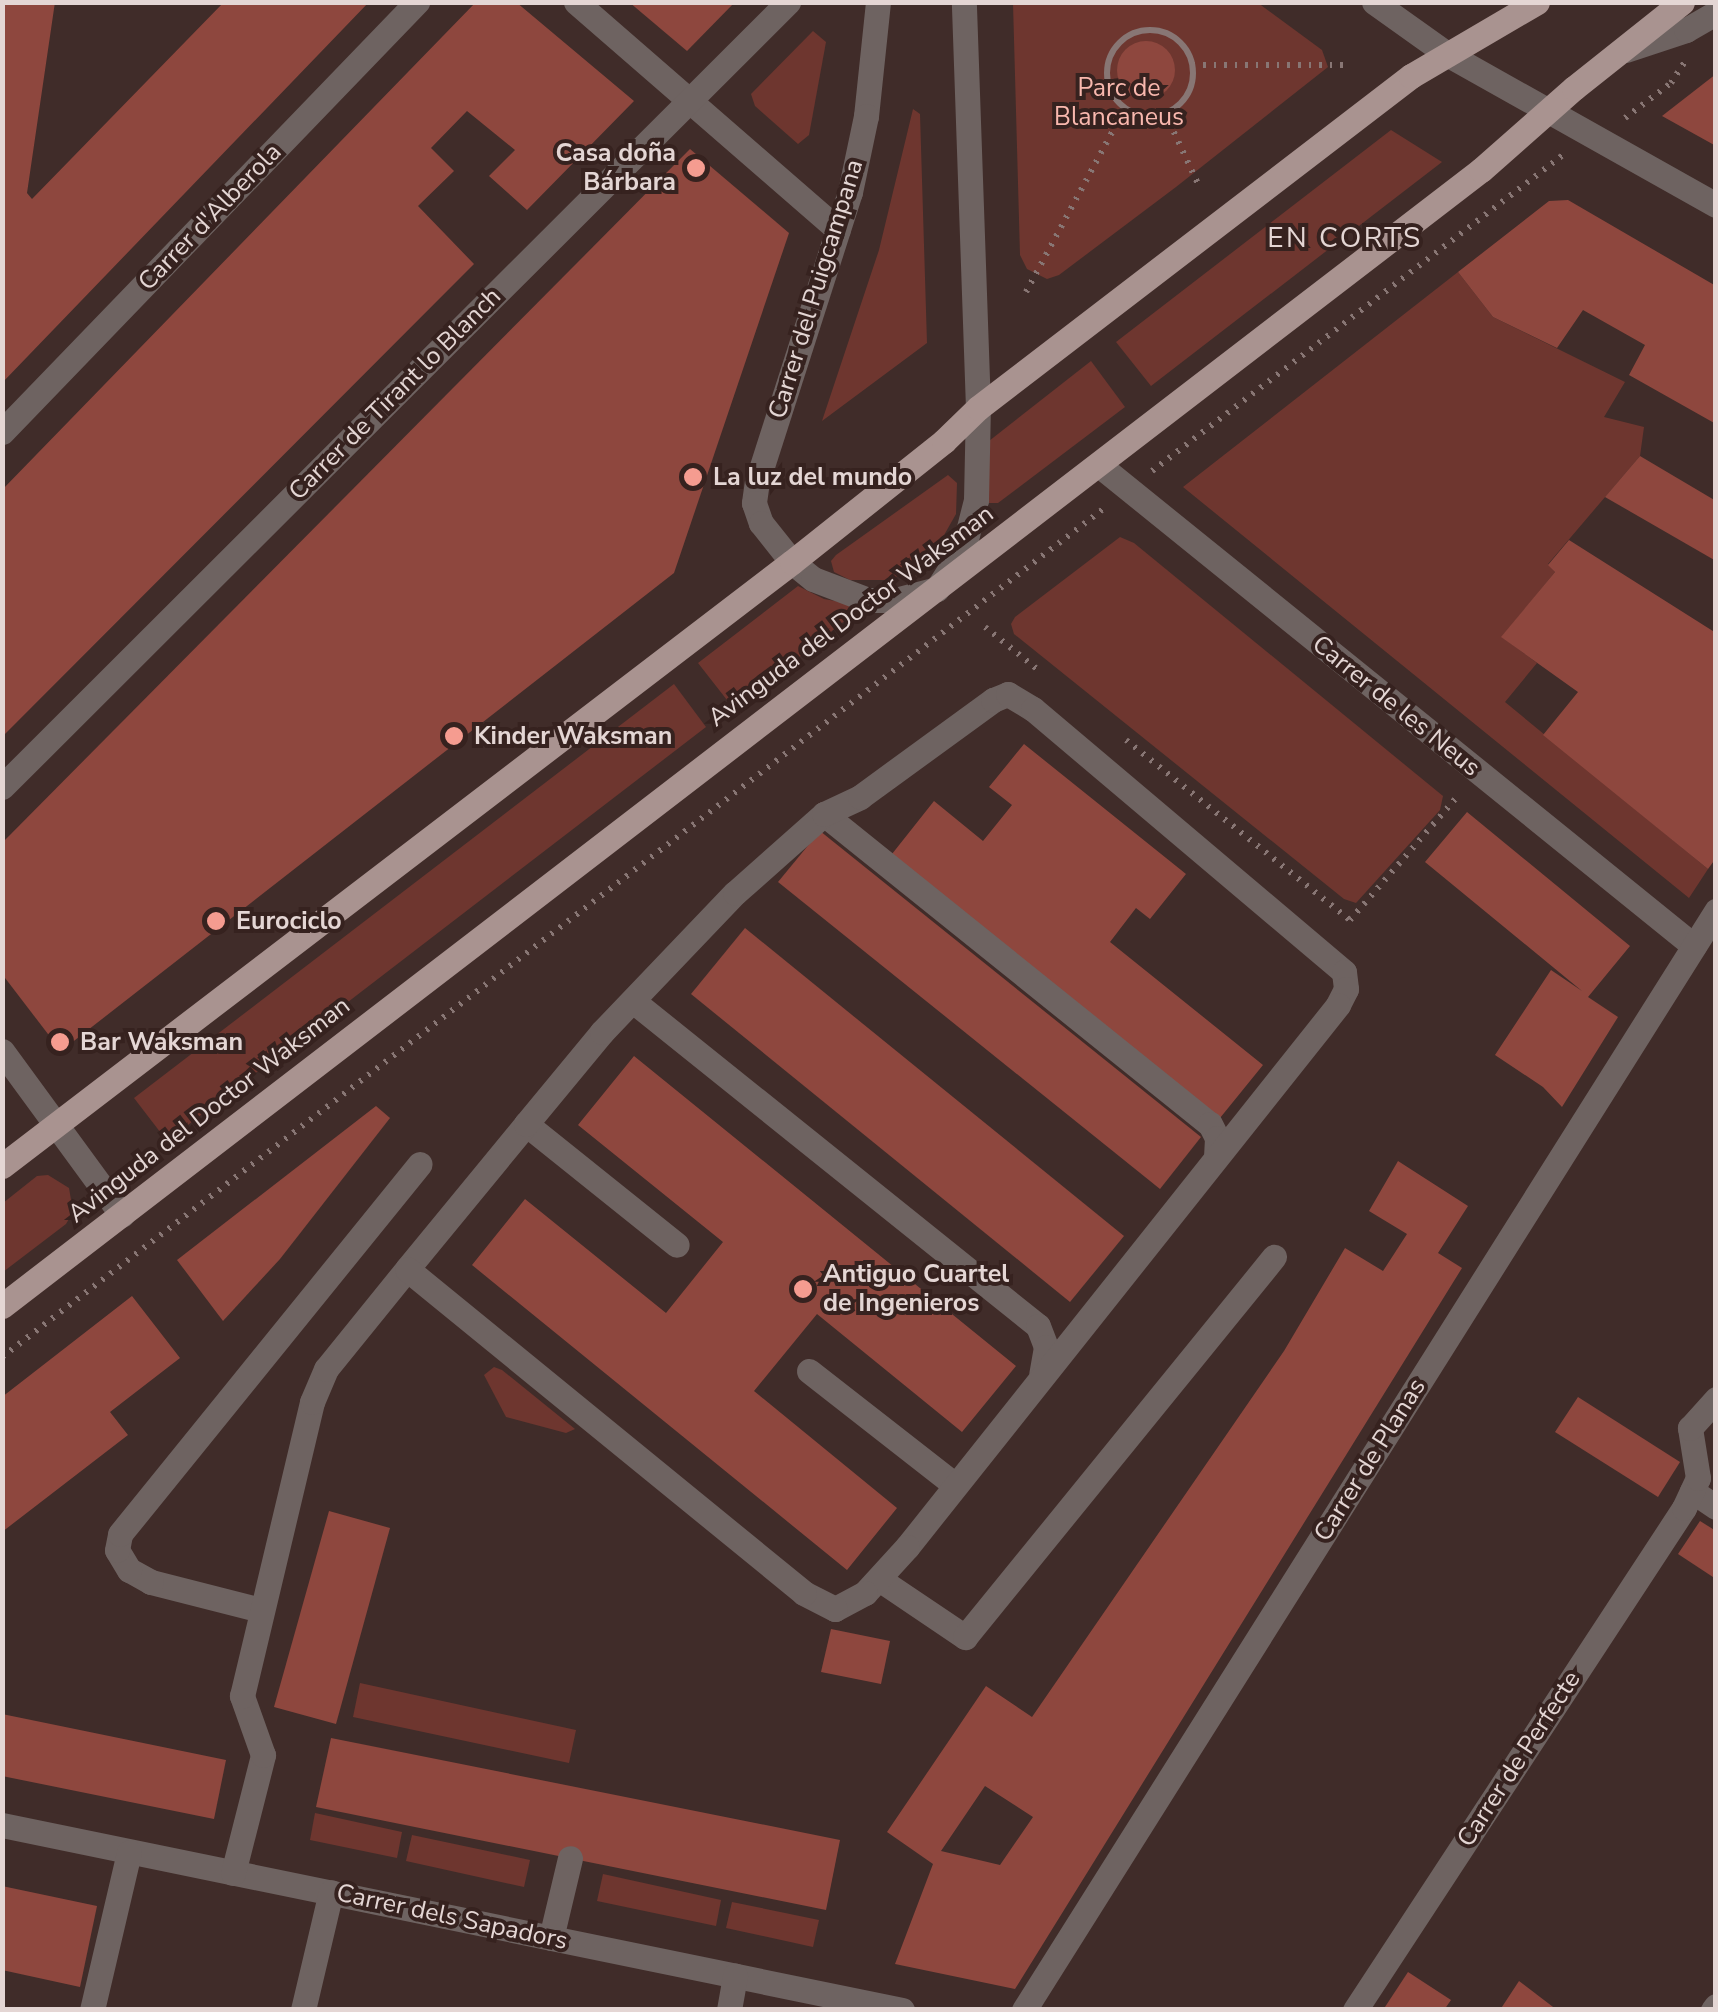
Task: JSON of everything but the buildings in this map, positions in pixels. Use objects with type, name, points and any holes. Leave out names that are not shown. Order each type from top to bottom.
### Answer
[{"type":"main road","points":[[2,1166],[792,562],[944,441],[978,408],[1400,84],[1537,2]]},
{"type":"main road","name":"Avinguda del Doctor Waksman","points":[[2,1306],[1512,146],[1682,2]]},
{"type":"street","name":"Carrer d'Alberola","points":[[2,432],[417,2]]},
{"type":"street","points":[[576,2],[838,230]]},
{"type":"street","name":"Carrer de Tirant lo Blanch","points":[[2,787],[788,2]]},
{"type":"street","name":"Carrer del Puigcampana","points":[[792,562],[761,523],[754,503],[757,481],[838,230],[866,116],[878,2]]},
{"type":"street","points":[[792,562],[826,585],[868,600],[896,600],[937,589],[953,568],[972,523],[978,408],[964,2]]},
{"type":"street","points":[[1374,2],[1447,54],[1716,205]]},
{"type":"street","points":[[1616,54],[1686,30],[1716,13]]},
{"type":"street","name":"Carrer de les Neus","points":[[1099,464],[1694,946]]},
{"type":"street","points":[[233,1873],[263,1756],[242,1696],[317,1384],[406,1269],[633,1001],[735,893],[824,814],[860,798],[993,700],[1008,694],[1033,709],[1344,972],[1346,989],[1338,1004],[1216,1158],[879,1579],[853,1601],[835,1608],[804,1593],[406,1269]]},
{"type":"street","points":[[824,814],[1210,1124],[1218,1138],[1216,1158]]},
{"type":"street","name":"Carrer de Planas","points":[[1024,2010],[1716,912]]},
{"type":"street","points":[[633,1001],[1038,1326],[1046,1348],[1041,1374]]},
{"type":"street","points":[[2,1051],[122,1215]]},
{"type":"street","points":[[526,1124],[677,1245]]},
{"type":"street","points":[[261,1610],[150,1582],[129,1570],[117,1550],[120,1534],[420,1164]]},
{"type":"street","points":[[879,1579],[965,1637],[1274,1257]]},
{"type":"street","points":[[808,1371],[955,1484]]},
{"type":"street","points":[[1716,1399],[1690,1428],[1689,1441],[1698,1462],[1688,1500],[1716,1507]]},
{"type":"street","name":"Carrer de Perfecte","points":[[1355,2010],[1688,1500]]},
{"type":"street","name":"Carrer dels Sapadors","points":[[2,1825],[902,2010]]},
{"type":"street","points":[[92,2010],[130,1852]]},
{"type":"street","points":[[552,1938],[570,1858]]},
{"type":"street","points":[[302,2010],[330,1892]]},
{"type":"street","points":[[729,2010],[735,1976]]},
{"type":"path","points":[[1140,31],[1168,33],[1188,52],[1193,65],[1190,88],[1176,107],[1152,116],[1126,108],[1115,98],[1107,72],[1116,46],[1140,31]]},
{"type":"path","points":[[2,1357],[1566,152],[1672,83],[1692,54]]},
{"type":"path","points":[[1193,65],[1351,65]]},
{"type":"path","points":[[1026,292],[1126,108]]},
{"type":"path","points":[[1165,113],[1199,186]]},
{"type":"path","points":[[985,627],[1046,676]]},
{"type":"path","points":[[1122,737],[1350,920],[1456,798]]},
{"type":"green space","name":"Parc de Blancaneus","points":[[1013,3],[1258,3],[1322,50],[1328,67],[1176,187],[1059,275],[1047,279],[1027,269],[1020,255]]},
{"type":"green space","points":[[813,31],[826,42],[809,135],[798,144],[755,106],[751,94]]},
{"type":"green space","points":[[913,109],[920,114],[927,343],[822,421],[879,250]]},
{"type":"green space","points":[[1391,130],[1442,162],[1151,386],[1116,342]]},
{"type":"green space","points":[[1458,272],[1493,317],[1625,382],[1604,417],[1644,427],[1640,456],[1548,564],[1555,572],[1502,637],[1537,663],[1505,702],[1708,869],[1689,898],[1183,487]]},
{"type":"green space","points":[[1091,361],[1125,407],[998,503],[988,503],[989,441]]},
{"type":"green space","points":[[948,475],[957,483],[956,514],[935,551],[888,580],[850,580],[834,572],[831,561],[836,555]]},
{"type":"green space","points":[[1120,537],[1134,543],[1443,796],[1440,810],[1356,903],[1344,899],[1014,634],[1011,624],[1015,617]]},
{"type":"green space","points":[[798,586],[824,599],[852,604],[857,611],[734,709],[698,663]]},
{"type":"green space","points":[[674,684],[706,727],[167,1141],[134,1098]]},
{"type":"green space","points":[[48,1175],[69,1188],[73,1212],[66,1224],[3,1272],[3,1203],[37,1176]]},
{"type":"green space","points":[[494,1367],[575,1429],[566,1433],[506,1417],[484,1375]]},
{"type":"green space","points":[[360,1683],[576,1730],[569,1763],[353,1717]]},
{"type":"green space","points":[[315,1813],[402,1832],[397,1858],[310,1840]]},
{"type":"green space","points":[[412,1835],[530,1860],[524,1887],[406,1861]]},
{"type":"green space","points":[[603,1874],[721,1900],[716,1926],[597,1901]]},
{"type":"green space","points":[[732,1902],[819,1920],[813,1947],[726,1928]]},
{"type":"place","name":"Casa doña Bárbara","points":[[696,168]]},
{"type":"place","name":"La luz del mundo","points":[[693,477]]},
{"type":"place","name":"Kinder Waksman","points":[[454,736]]},
{"type":"place","name":"Eurociclo","points":[[216,921]]},
{"type":"place","name":"Bar Waksman","points":[[60,1042]]},
{"type":"place","name":"Antiguo Cuartel de Ingenieros","points":[[803,1289]]},
{"type":"district","name":"EN CORTS","points":[[1345,238]]}]
